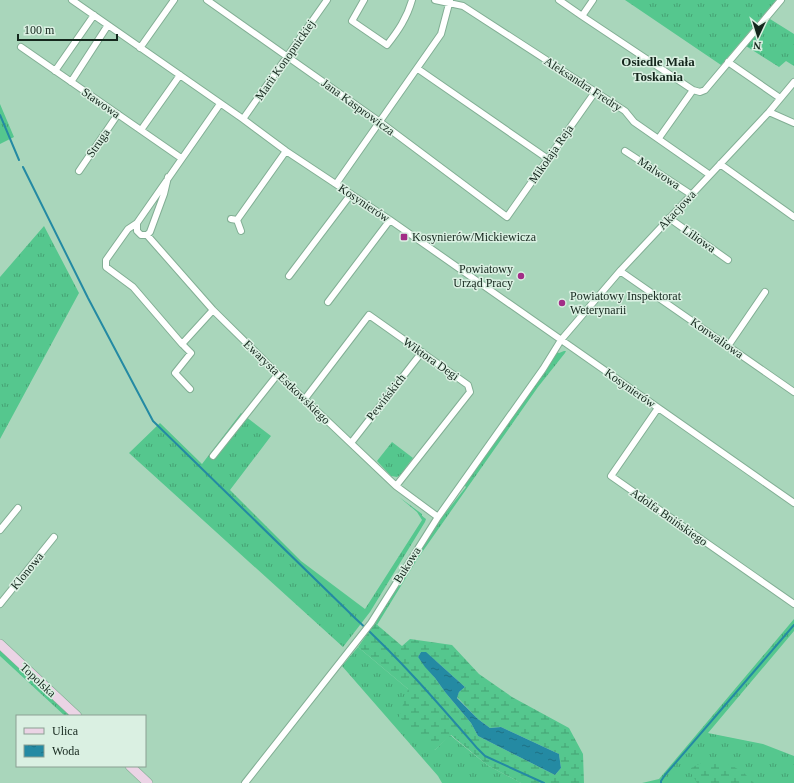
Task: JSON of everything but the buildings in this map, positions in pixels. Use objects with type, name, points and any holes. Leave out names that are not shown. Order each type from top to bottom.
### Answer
[{"type":"street","name":"Kosynierów","points":[[72,0],[82,3],[94,15],[286,151],[390,220],[794,503]]},
{"type":"street","points":[[140,48],[174,0]]},
{"type":"street","name":"Jana Kasprowicza","points":[[207,0],[380,122],[507,217]]},
{"type":"street","name":"Marii Konopnickiej","points":[[243,120],[326,0]]},
{"type":"street","points":[[364,0],[352,21],[387,45],[401,27],[409,12],[412,0]]},
{"type":"street","name":"Aleksandra Fredry","points":[[434,0],[450,2],[463,6],[625,112],[634,122],[710,174]]},
{"type":"street","points":[[559,0],[692,90],[700,92],[705,90],[781,0]]},
{"type":"street","points":[[582,16],[593,0]]},
{"type":"street","points":[[336,184],[441,34],[450,2]]},
{"type":"street","points":[[55,71],[94,15]]},
{"type":"street","points":[[71,82],[108,25]]},
{"type":"street","name":"Stawowa","points":[[21,47],[181,158]]},
{"type":"street","points":[[728,62],[780,98]]},
{"type":"street","points":[[418,68],[548,158]]},
{"type":"street","points":[[141,130],[180,75]]},
{"type":"street","name":"Akacjowa","points":[[561,340],[620,271],[769,112],[794,82]]},
{"type":"street","points":[[659,138],[692,90]]},
{"type":"street","name":"Mikołaja Reja","points":[[507,217],[595,92]]},
{"type":"street","points":[[190,389],[175,373],[191,353],[134,287],[106,267],[106,260],[128,229],[137,223],[220,104]]},
{"type":"street","points":[[769,112],[794,123]]},
{"type":"street","name":"Struga","points":[[79,171],[118,114]]},
{"type":"street","points":[[241,231],[234,219],[286,151]]},
{"type":"street","name":"Malwowa","points":[[625,151],[692,195]]},
{"type":"street","points":[[720,164],[794,217]]},
{"type":"street","points":[[147,235],[155,221],[168,177]]},
{"type":"street","points":[[289,276],[351,194]]},
{"type":"street","name":"Liliowa","points":[[669,218],[728,260]]},
{"type":"street","points":[[328,302],[390,220]]},
{"type":"street","name":"Ewarysta Estkowskiego","points":[[137,223],[137,231],[141,235],[147,235],[213,310],[304,400],[396,486],[438,517]]},
{"type":"street","name":"Konwaliowa","points":[[620,271],[794,392]]},
{"type":"street","points":[[728,346],[766,292]]},
{"type":"street","points":[[182,344],[213,310]]},
{"type":"street","name":"Wiktora Degi","points":[[304,400],[369,315],[468,385],[470,392],[396,486]]},
{"type":"street","name":"Bukowa","points":[[245,783],[364,633],[438,517],[561,340]]},
{"type":"street","name":"Pewińskich","points":[[351,443],[422,352]]},
{"type":"street","points":[[213,456],[278,374]]},
{"type":"street","name":"Adolfa Bnińskiego","points":[[658,408],[611,476],[794,604]]},
{"type":"street","points":[[0,530],[18,508]]},
{"type":"street","name":"Klonowa","points":[[0,604],[54,537]]},
{"type":"street","name":"Topolska","points":[[0,644],[76,715]]},
{"type":"street","points":[[131,767],[148,783]]},
{"type":"green space","points":[[625,0],[776,0],[721,65]]},
{"type":"green space","points":[[770,19],[794,34],[794,66],[786,61],[779,67],[746,46]]},
{"type":"green space","points":[[0,104],[14,137],[0,144]]},
{"type":"green space","points":[[44,226],[79,293],[0,439],[0,277]]},
{"type":"green space","points":[[566,351],[538,387],[418,558],[377,625],[375,623],[445,510],[447,511],[466,487],[464,485],[557,352],[559,353]]},
{"type":"green space","points":[[241,413],[271,436],[230,490],[301,561],[365,609],[422,520],[417,512],[399,497],[422,514],[422,516],[426,519],[370,612],[343,647],[129,453],[160,423],[202,464]]},
{"type":"green space","points":[[392,442],[413,458],[397,477],[391,476],[377,461]]},
{"type":"green space","points":[[794,619],[794,631],[708,733],[763,744],[794,756],[794,783],[642,783],[659,779]]},
{"type":"green space","points":[[375,623],[402,646],[410,639],[452,645],[479,674],[512,697],[569,728],[583,754],[584,783],[521,783],[487,765],[451,735],[435,750],[399,717],[408,689],[358,647]],"holes":[[[421,652],[436,661],[465,687],[459,692],[457,697],[478,719],[490,728],[501,727],[559,754],[561,768],[555,775],[478,736],[471,723],[418,657]]]},
{"type":"green space","points":[[358,647],[408,689],[435,750],[450,735],[487,765],[521,783],[442,783],[438,776],[342,666]]},
{"type":"green space","points":[[0,649],[70,715],[64,715],[0,656]]},
{"type":"green space","points":[[703,762],[725,762],[743,772],[754,783],[697,783],[689,769]]},
{"type":"water","points":[[421,652],[426,652],[465,687],[459,692],[457,698],[478,719],[490,728],[501,727],[559,754],[561,768],[555,775],[478,736],[471,723],[418,657]]},
{"type":"waterway","points":[[0,115],[19,160]]},
{"type":"waterway","points":[[23,167],[88,298],[153,421],[388,650],[485,756],[544,783]]},
{"type":"waterway","points":[[661,783],[665,775],[794,625]]},
{"type":"place","name":"Kosynierów/Mickiewicza","points":[[404,237]]},
{"type":"place","name":"Powiatowy Urząd Pracy","points":[[521,276]]},
{"type":"place","name":"Powiatowy Inspektorat Weterynarii","points":[[562,303]]},
{"type":"district","name":"Osiedle Mała Toskania","points":[[658,68]]}]
